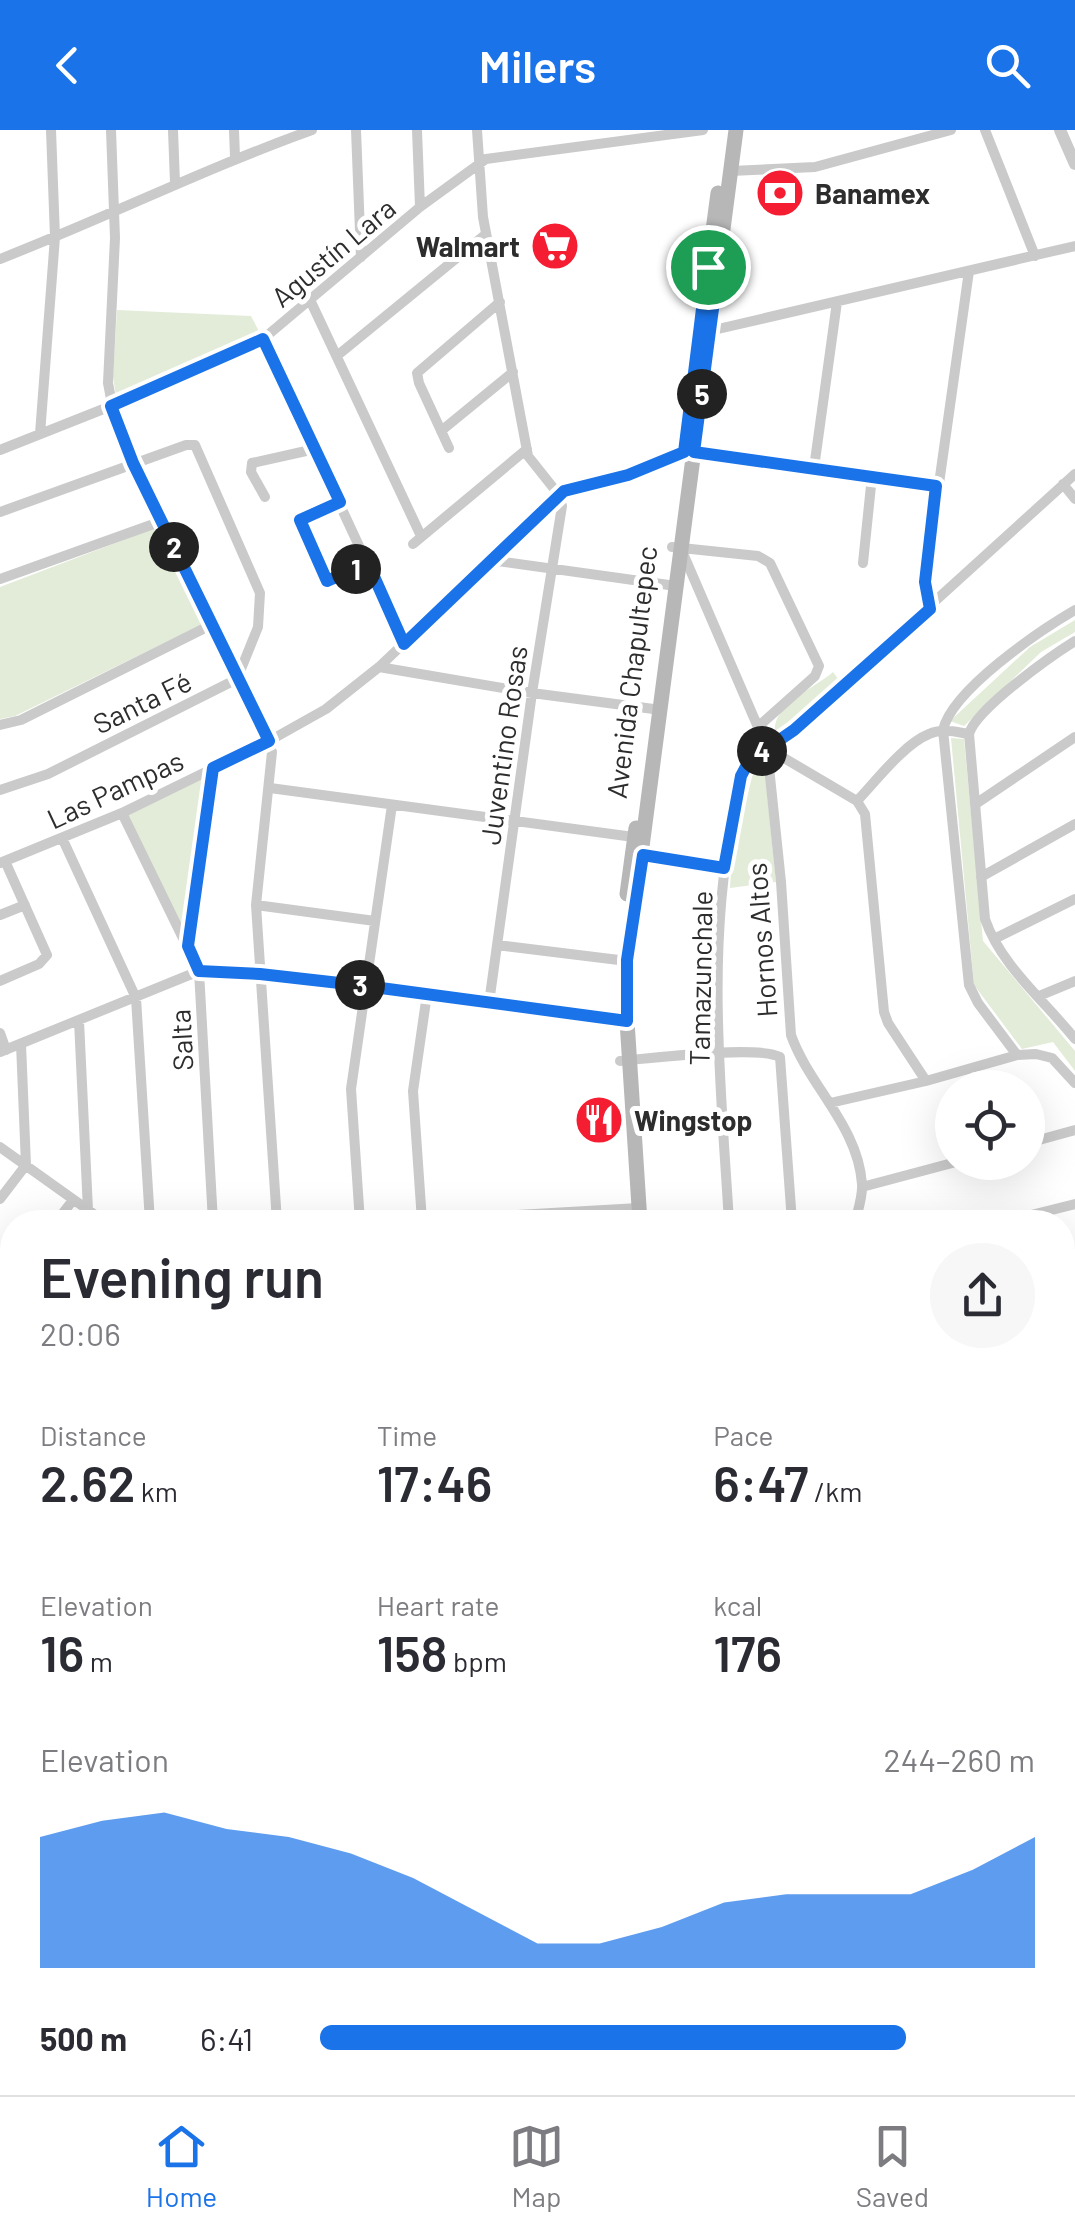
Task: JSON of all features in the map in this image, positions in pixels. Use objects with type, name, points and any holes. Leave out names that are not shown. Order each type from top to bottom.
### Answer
[{"type":"main road","name":"Avenida Chapultepec","points":[[634,1210],[623,960],[690,452],[708,260],[727,130]]},
{"type":"main road","points":[[704,332],[715,294],[736,130]]},
{"type":"main road","points":[[724,152],[731,171]]},
{"type":"main road","points":[[708,260],[710,286],[715,294]]},
{"type":"street","points":[[40,434],[54,238],[52,130]]},
{"type":"street","points":[[111,130],[115,212],[108,383],[111,406],[133,463],[273,756],[256,905],[275,1210]]},
{"type":"street","points":[[173,130],[175,183]]},
{"type":"street","points":[[234,130],[235,157]]},
{"type":"street","points":[[0,259],[235,157],[294,133],[312,130]]},
{"type":"street","points":[[356,130],[361,257]]},
{"type":"street","points":[[417,130],[420,207]]},
{"type":"street","points":[[477,130],[486,234],[527,449],[530,462],[559,495]]},
{"type":"street","name":"Agustín Lara","points":[[0,450],[263,339],[479,162],[703,130]]},
{"type":"street","points":[[731,171],[815,167],[951,130]]},
{"type":"street","points":[[985,130],[1035,256]]},
{"type":"street","points":[[1060,130],[1075,164]]},
{"type":"street","points":[[338,355],[486,234]]},
{"type":"street","points":[[704,332],[1075,246]]},
{"type":"street","points":[[930,609],[925,582],[968,271]]},
{"type":"street","points":[[311,302],[338,355],[417,540],[527,449]]},
{"type":"street","points":[[449,448],[418,373],[500,302]]},
{"type":"street","points":[[814,468],[837,302]]},
{"type":"street","points":[[263,339],[404,644]]},
{"type":"street","points":[[441,431],[513,372]]},
{"type":"street","points":[[0,512],[186,445],[195,446],[260,592],[258,626],[237,680]]},
{"type":"street","points":[[265,498],[252,464],[315,449]]},
{"type":"street","points":[[690,452],[936,486]]},
{"type":"street","name":"Las Pampas","points":[[3,862],[122,813],[326,709],[379,667],[559,495],[690,452]]},
{"type":"street","points":[[926,1082],[884,1012],[868,828],[857,801],[767,748],[794,730],[1075,474]]},
{"type":"street","points":[[863,564],[872,476]]},
{"type":"street","points":[[1063,484],[1075,498]]},
{"type":"street","name":"Juventino Rosas","points":[[489,1002],[532,693],[562,515],[559,495]]},
{"type":"street","points":[[340,502],[300,520],[327,581],[368,563]]},
{"type":"street","points":[[0,579],[162,521]]},
{"type":"street","points":[[677,548],[766,559],[817,662],[815,676],[760,724]]},
{"type":"street","name":"Hornos Altos","points":[[677,548],[760,724],[767,748],[791,1034],[799,1056],[856,1151],[862,1187],[858,1210]]},
{"type":"street","points":[[490,560],[672,586]]},
{"type":"street","points":[[1017,1055],[969,985],[943,730],[946,719],[966,694],[1022,645],[1075,610]]},
{"type":"street","points":[[0,725],[21,720],[211,625]]},
{"type":"street","points":[[1075,641],[1052,655],[979,716],[969,734],[985,919],[1010,964],[1075,1039]]},
{"type":"street","points":[[379,667],[656,709]]},
{"type":"street","name":"Santa Fé","points":[[0,790],[48,774],[237,680]]},
{"type":"street","points":[[857,801],[928,734],[943,730],[969,734]]},
{"type":"street","points":[[977,803],[1075,738]]},
{"type":"street","name":"Tamazunchale","points":[[729,1210],[719,1054],[718,946],[724,868],[741,776],[749,761],[767,748]]},
{"type":"street","points":[[188,946],[213,768]]},
{"type":"street","points":[[270,788],[515,822],[639,846],[724,868]]},
{"type":"street","points":[[359,1210],[351,1090],[392,805]]},
{"type":"street","name":"Salta","points":[[122,813],[199,971],[212,1210]]},
{"type":"street","points":[[982,877],[1075,824]]},
{"type":"street","points":[[63,840],[136,998],[149,1210]]},
{"type":"street","points":[[0,981],[46,958],[46,950],[3,862]]},
{"type":"street","points":[[994,939],[1075,899]]},
{"type":"street","points":[[0,914],[25,905]]},
{"type":"street","points":[[256,905],[375,921]]},
{"type":"street","points":[[498,945],[623,960]]},
{"type":"street","points":[[0,1033],[3,1051],[199,971],[366,986],[623,1021]]},
{"type":"street","points":[[1039,996],[1075,981]]},
{"type":"street","points":[[421,1210],[412,1092],[427,994]]},
{"type":"street","points":[[79,1021],[88,1210]]},
{"type":"street","points":[[0,1200],[26,1165],[21,1044]]},
{"type":"street","name":"Hornos Altos","points":[[719,1054],[772,1053],[780,1057],[791,1210]]},
{"type":"street","points":[[625,1060],[719,1054]]},
{"type":"street","points":[[830,1104],[926,1082],[1017,1055],[1052,1058],[1075,1083]]},
{"type":"street","points":[[1045,1138],[1075,1130]]},
{"type":"street","points":[[0,1147],[88,1210]]},
{"type":"street","points":[[862,1187],[935,1168]]},
{"type":"street","points":[[65,1210],[73,1200]]},
{"type":"green space","points":[[117,310],[251,316],[263,339],[116,397],[113,376]]},
{"type":"green space","points":[[160,526],[205,623],[15,716],[0,719],[0,587]]},
{"type":"green space","points":[[1075,620],[1075,632],[1041,652],[964,726],[950,721],[1030,647]]},
{"type":"green space","points":[[833,672],[842,684],[802,713],[784,734],[775,733],[780,714],[787,706]]},
{"type":"green space","points":[[951,738],[964,739],[983,941],[1075,1051],[1075,1071],[1053,1042],[1022,1049],[974,985]]},
{"type":"green space","points":[[764,764],[776,882],[730,888],[732,858],[754,769]]},
{"type":"green space","points":[[213,768],[188,946],[122,813]]},
{"type":"place","name":"Banamex","points":[[780,193]]},
{"type":"place","name":"Walmart","points":[[555,246]]},
{"type":"place","name":"Wingstop","points":[[599,1120]]},
{"type":"route","points":[[708,267],[708,260],[699,333],[710,331],[694,452],[936,486],[925,582],[930,609],[794,730],[749,761],[741,776],[724,868],[643,855],[627,960],[627,1021],[366,986],[199,971],[188,946],[213,768],[269,741],[133,463],[111,406],[263,339],[340,502],[300,520],[327,581],[368,563],[404,644],[564,491],[616,479],[684,452],[699,333],[710,331],[715,294],[708,267]]}]
